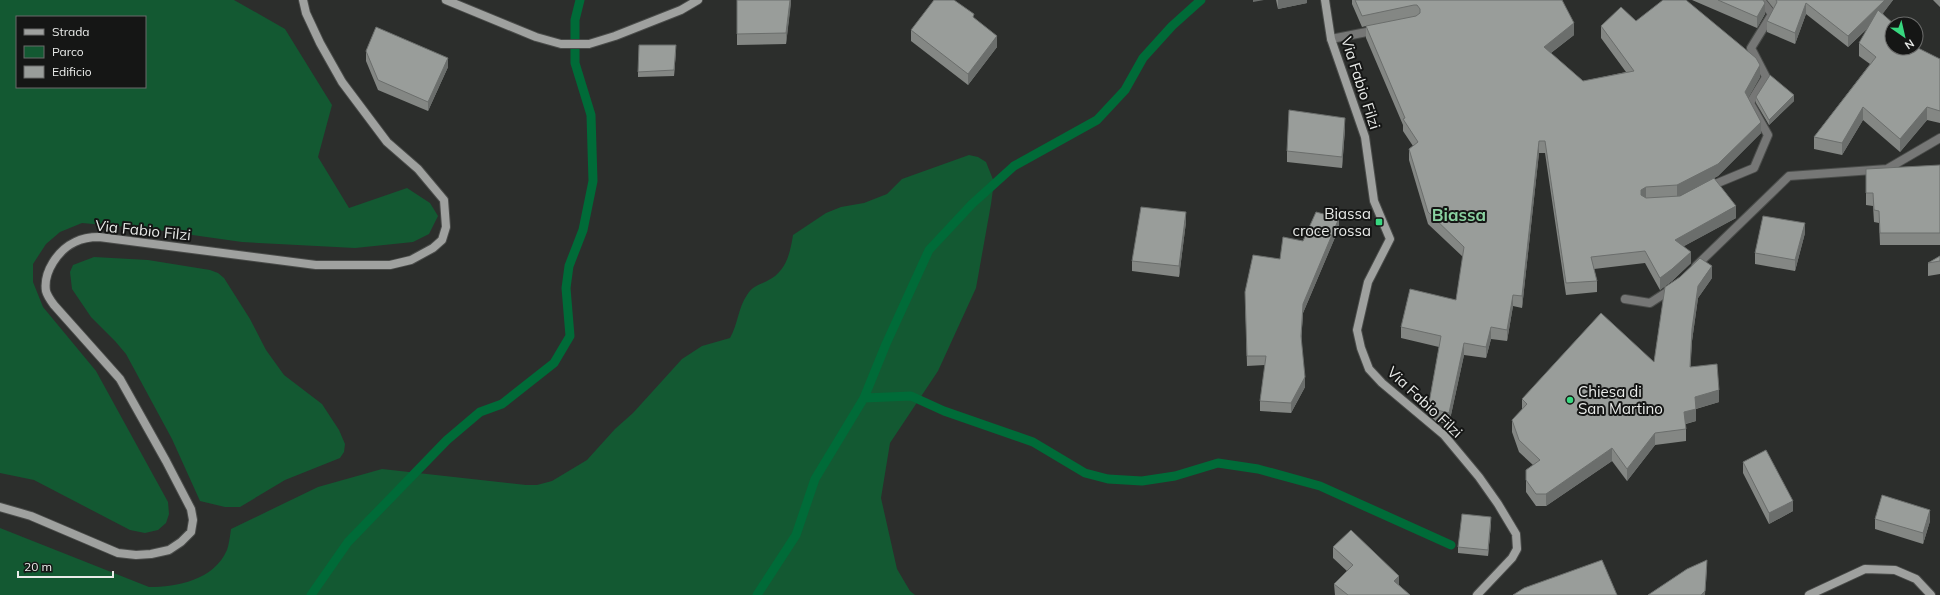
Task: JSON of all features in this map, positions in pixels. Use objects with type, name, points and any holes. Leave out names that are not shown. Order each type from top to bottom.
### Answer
[{"type":"street","name":"Via Fabio Filzi","points":[[0,507],[31,516],[118,553],[136,555],[151,554],[169,550],[181,542],[191,532],[193,520],[191,509],[120,379],[54,305],[46,291],[47,276],[53,263],[65,248],[74,242],[86,238],[99,237],[316,265],[365,266],[390,265],[411,260],[433,248],[442,240],[446,227],[444,200],[418,169],[387,142],[342,82],[320,43],[306,13],[303,0]]},
{"type":"street","points":[[446,0],[536,37],[561,44],[589,44],[615,36],[681,10],[698,0]]},
{"type":"street","name":"Via Fabio Filzi","points":[[1325,0],[1331,39],[1365,137],[1374,201],[1390,239],[1368,282],[1357,330],[1361,348],[1369,369],[1382,383],[1444,435],[1479,477],[1498,504],[1516,534],[1517,549],[1512,558],[1493,580],[1477,595]]},
{"type":"street","points":[[1698,192],[1717,182],[1754,168],[1768,135],[1750,103],[1766,77],[1751,48],[1772,14],[1761,0]]},
{"type":"street","points":[[1331,39],[1384,28]]},
{"type":"street","points":[[1692,270],[1789,176],[1887,170],[1940,138]]},
{"type":"street","points":[[1625,299],[1650,303],[1682,280]]},
{"type":"street","points":[[1809,595],[1865,570],[1895,570],[1916,579],[1931,595]]},
{"type":"green space","points":[[0,0],[234,0],[285,29],[332,105],[318,157],[349,208],[407,188],[430,203],[438,216],[429,234],[413,242],[355,248],[242,242],[150,229],[82,223],[60,232],[46,244],[33,264],[33,282],[43,307],[96,371],[168,502],[169,514],[166,523],[158,530],[145,533],[130,530],[34,480],[0,473]]},
{"type":"green space","points":[[969,155],[978,157],[986,162],[994,182],[976,288],[938,371],[890,443],[881,498],[897,569],[910,591],[915,595],[0,595],[0,528],[149,587],[160,587],[194,580],[213,568],[221,560],[227,550],[231,529],[318,487],[382,469],[526,485],[537,485],[552,481],[587,460],[615,429],[633,413],[682,359],[702,346],[730,338],[744,300],[749,292],[756,286],[779,273],[783,268],[788,256],[793,235],[826,213],[841,207],[864,203],[887,194],[902,179]]},
{"type":"green space","points":[[94,257],[148,260],[210,270],[218,273],[224,278],[250,319],[266,350],[284,375],[322,404],[339,430],[345,444],[344,452],[340,458],[285,480],[240,507],[225,507],[200,501],[172,439],[126,354],[91,317],[72,289],[70,272],[73,265]]},
{"type":"building","points":[[737,0],[790,0],[786,33],[737,34]]},
{"type":"building","points":[[934,0],[954,0],[974,14],[973,17],[997,36],[968,74],[911,30]]},
{"type":"building","points":[[1355,0],[1562,0],[1574,23],[1544,47],[1583,81],[1634,71],[1601,26],[1621,7],[1636,21],[1663,0],[1686,0],[1756,58],[1760,65],[1745,92],[1761,122],[1718,164],[1677,185],[1646,187],[1641,190],[1641,195],[1646,198],[1680,196],[1714,178],[1736,206],[1675,240],[1691,252],[1660,278],[1645,251],[1591,257],[1597,281],[1566,283],[1545,141],[1539,141],[1522,296],[1513,295],[1507,330],[1491,327],[1486,347],[1464,343],[1449,413],[1437,410],[1429,403],[1441,336],[1401,327],[1410,289],[1456,300],[1464,247],[1428,212],[1409,149],[1418,142],[1403,119],[1405,118],[1366,26],[1416,16],[1420,13],[1420,9],[1417,5],[1414,5],[1362,16]]},
{"type":"building","points":[[1718,0],[1763,0],[1765,3],[1757,17]]},
{"type":"building","points":[[1776,0],[1885,0],[1848,36],[1806,3],[1795,33],[1767,21],[1777,2]]},
{"type":"building","points":[[1878,10],[1885,16],[1884,56],[1924,56],[1924,51],[1940,59],[1940,111],[1927,107],[1900,139],[1863,107],[1842,143],[1814,137],[1876,57],[1859,43]]},
{"type":"building","points":[[376,27],[448,58],[428,102],[378,80],[366,51]]},
{"type":"building","points":[[639,45],[676,45],[674,70],[638,72]]},
{"type":"building","points":[[1770,75],[1794,95],[1769,120],[1756,97]]},
{"type":"building","points":[[1289,110],[1345,118],[1342,157],[1287,151]]},
{"type":"building","points":[[1940,165],[1940,233],[1880,233],[1879,211],[1874,210],[1873,193],[1866,193],[1866,169]]},
{"type":"building","points":[[1141,207],[1186,212],[1179,266],[1132,261]]},
{"type":"building","points":[[1316,212],[1339,218],[1303,304],[1301,336],[1305,377],[1291,403],[1260,401],[1266,356],[1247,356],[1245,292],[1253,255],[1280,259],[1283,237],[1303,241]]},
{"type":"building","points":[[1763,216],[1805,223],[1795,260],[1755,253]]},
{"type":"building","points":[[1940,256],[1940,261],[1928,263]]},
{"type":"building","points":[[1700,258],[1712,266],[1698,286],[1692,329],[1690,367],[1717,364],[1719,390],[1695,397],[1696,409],[1684,412],[1686,429],[1655,433],[1627,469],[1612,448],[1546,494],[1536,494],[1526,480],[1526,470],[1540,460],[1519,440],[1512,420],[1527,404],[1522,399],[1601,313],[1654,362],[1665,287],[1680,277]]},
{"type":"building","points":[[1766,450],[1793,501],[1769,513],[1743,462]]},
{"type":"building","points":[[1882,495],[1930,510],[1923,533],[1875,519]]},
{"type":"building","points":[[1462,514],[1491,517],[1488,550],[1458,547]]},
{"type":"building","points":[[1351,530],[1399,576],[1394,581],[1410,595],[1348,595],[1334,584],[1353,565],[1333,547]]},
{"type":"building","points":[[1602,560],[1617,595],[1513,595],[1524,588]]},
{"type":"building","points":[[1707,560],[1705,591],[1701,595],[1648,595],[1687,569]]},
{"type":"waterway","points":[[311,595],[348,542],[447,440],[480,412],[502,404],[554,363],[570,336],[566,288],[569,266],[583,230],[593,181],[591,115],[575,63],[575,20],[580,0]]},
{"type":"waterway","points":[[757,595],[796,535],[815,479],[864,398],[886,344],[929,250],[972,204],[1014,166],[1097,120],[1125,90],[1143,58],[1172,26],[1201,0]]},
{"type":"waterway","points":[[864,398],[911,396],[944,411],[1033,442],[1085,473],[1108,479],[1142,481],[1175,476],[1218,463],[1258,469],[1320,486],[1451,545]]},
{"type":"place","name":"Biassa croce rossa","points":[[1379,222]]},
{"type":"place","name":"Chiesa di San Martino","points":[[1570,400]]},
{"type":"district","name":"Biassa","points":[[1459,214]]}]
